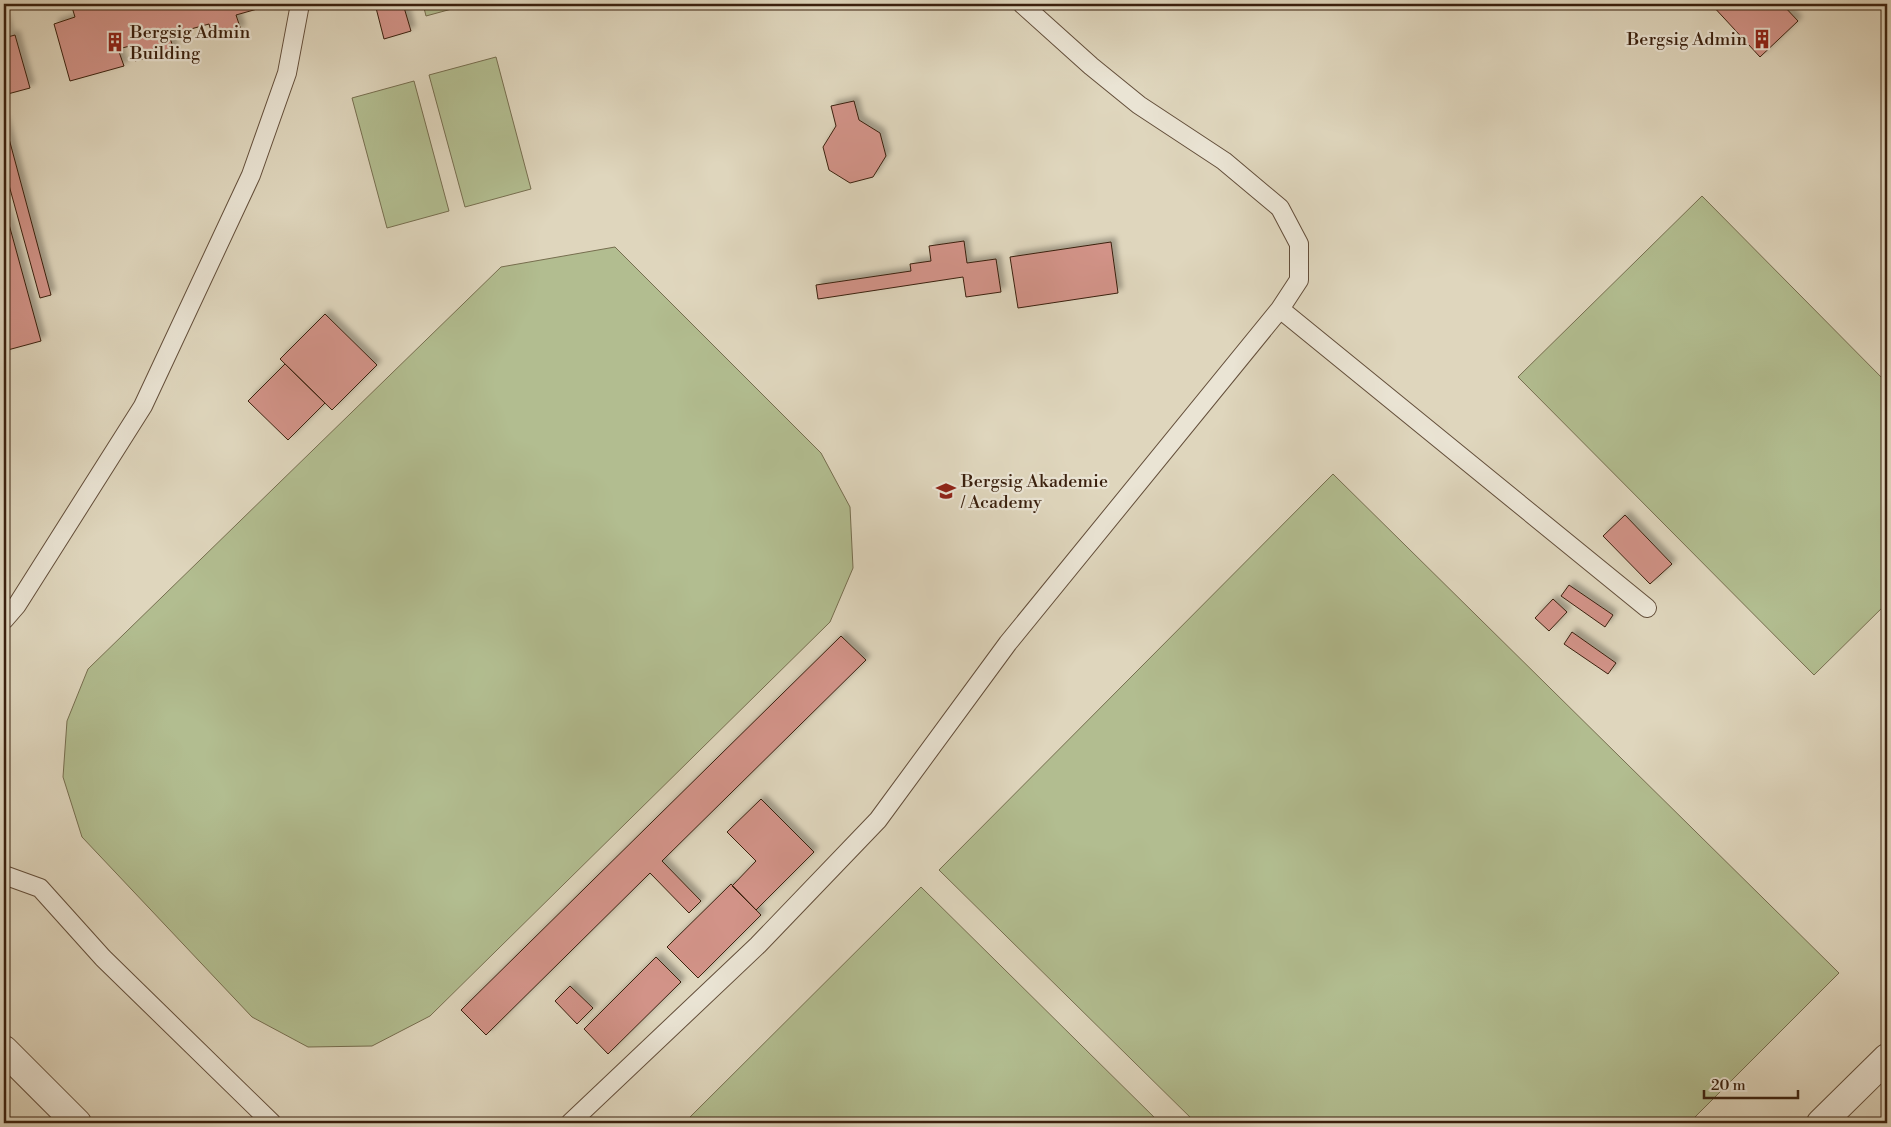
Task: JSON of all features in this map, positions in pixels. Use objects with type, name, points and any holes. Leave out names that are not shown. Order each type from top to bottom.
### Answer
[{"type":"street","points":[[4,1050],[77,1123]]},
{"type":"street","points":[[1821,1123],[1887,1058]]},
{"type":"lane","points":[[4,620],[17,606],[143,406],[252,176],[287,73],[300,4]]},
{"type":"lane","points":[[570,1123],[758,945],[878,820],[1008,644],[1280,309],[1299,280],[1299,244],[1280,208],[1224,161],[1139,105],[1091,66],[1022,4]]},
{"type":"lane","points":[[1280,309],[1646,608]]},
{"type":"lane","points":[[4,875],[40,888],[103,958],[272,1123]]},
{"type":"green space","points":[[423,4],[470,4],[426,16]]},
{"type":"green space","points":[[496,57],[531,189],[465,207],[429,75]]},
{"type":"green space","points":[[414,81],[449,211],[387,228],[352,98]]},
{"type":"green space","points":[[1702,196],[1887,383],[1887,603],[1814,675],[1518,377]]},
{"type":"green space","points":[[615,247],[821,453],[850,507],[853,568],[830,622],[430,1016],[372,1046],[308,1047],[252,1017],[82,837],[63,777],[67,721],[88,669],[501,267]]},
{"type":"green space","points":[[1333,474],[1839,973],[1689,1123],[1196,1123],[939,870]]},
{"type":"green space","points":[[921,887],[1160,1123],[684,1123]]},
{"type":"building","name":"Bergsig Admin Building","points":[[71,4],[275,4],[236,15],[241,30],[213,38],[209,24],[169,35],[174,50],[135,61],[130,46],[118,49],[124,66],[70,81],[54,24],[75,17]]},
{"type":"building","points":[[375,4],[403,4],[411,31],[384,39]]},
{"type":"building","name":"Bergsig Admin","points":[[1711,4],[1782,4],[1798,21],[1760,57]]},
{"type":"building","points":[[4,17],[9,35],[4,36]]},
{"type":"building","points":[[15,35],[30,88],[4,95],[4,38]]},
{"type":"building","points":[[854,101],[859,120],[880,133],[886,156],[873,177],[850,183],[829,170],[823,147],[836,126],[831,106]]},
{"type":"building","points":[[4,120],[51,295],[40,298],[4,167]]},
{"type":"building","points":[[4,206],[41,341],[4,351]]},
{"type":"building","points":[[964,241],[967,263],[996,259],[1001,292],[966,297],[963,277],[818,299],[816,285],[911,271],[910,264],[931,261],[929,246]]},
{"type":"building","points":[[1111,242],[1118,293],[1018,308],[1010,257]]},
{"type":"building","points":[[325,314],[377,365],[332,410],[280,359]]},
{"type":"building","points":[[285,364],[325,403],[288,440],[248,401]]},
{"type":"building","points":[[1625,515],[1672,564],[1650,584],[1603,536]]},
{"type":"building","points":[[1569,585],[1613,615],[1605,627],[1561,596]]},
{"type":"building","points":[[1553,599],[1567,612],[1549,631],[1535,618]]},
{"type":"building","points":[[1572,632],[1616,663],[1608,674],[1564,644]]},
{"type":"building","points":[[841,636],[866,660],[662,861],[701,901],[689,913],[650,873],[486,1035],[461,1010]]},
{"type":"building","points":[[761,799],[814,852],[756,910],[732,886],[756,861],[727,832]]},
{"type":"building","points":[[731,884],[761,915],[698,978],[667,947]]},
{"type":"building","points":[[656,957],[681,982],[608,1054],[584,1029]]},
{"type":"building","points":[[570,986],[593,1008],[577,1024],[555,1001]]},
{"type":"place","name":"Bergsig Admin","points":[[1762,39]]},
{"type":"place","name":"Bergsig Admin Building","points":[[115,42]]},
{"type":"place","name":"Bergsig Akademie / Academy","points":[[946,491]]}]
